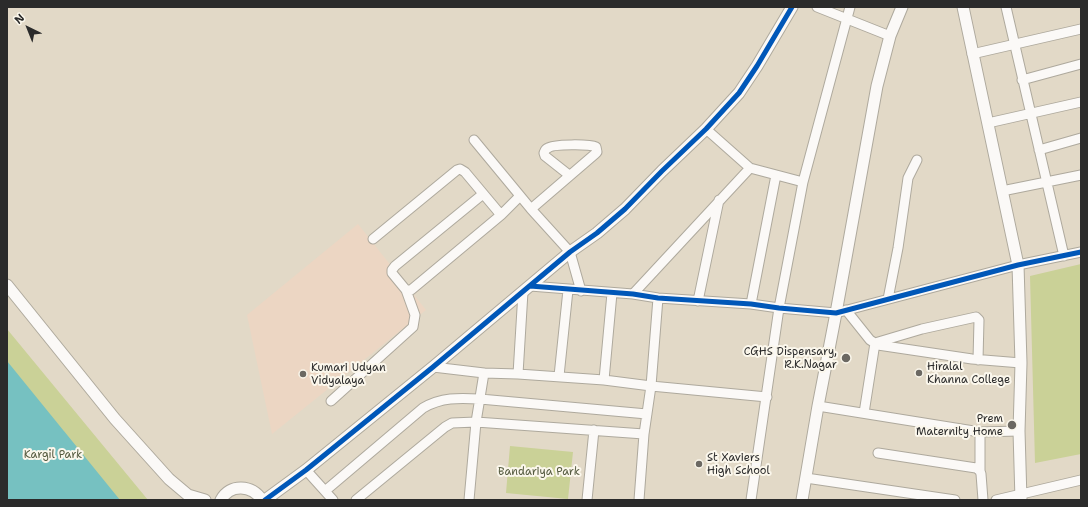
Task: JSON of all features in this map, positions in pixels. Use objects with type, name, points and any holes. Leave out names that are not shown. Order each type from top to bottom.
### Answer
[{"type":"street","points":[[265,500],[306,470],[433,367],[570,252],[597,233],[625,209],[706,129],[739,93],[792,7]]},
{"type":"street","points":[[817,7],[890,36]]},
{"type":"street","points":[[752,500],[779,308],[803,182],[850,7]]},
{"type":"street","points":[[802,500],[818,406],[841,312],[877,86],[890,36],[902,7]]},
{"type":"street","points":[[963,7],[1018,266],[1021,363],[1021,497]]},
{"type":"street","points":[[1006,7],[1064,256]]},
{"type":"street","points":[[972,54],[1081,29]]},
{"type":"street","points":[[1022,80],[1081,64]]},
{"type":"street","points":[[988,123],[1081,102]]},
{"type":"street","points":[[706,129],[750,168],[803,182]]},
{"type":"street","points":[[1039,150],[1081,138]]},
{"type":"street","points":[[474,140],[531,209],[570,252],[581,291]]},
{"type":"street","points":[[531,209],[595,154],[597,152],[596,148],[592,146],[571,145],[550,147],[546,149],[544,153],[545,156],[569,175]]},
{"type":"street","points":[[888,299],[898,248],[908,178],[917,160]]},
{"type":"street","points":[[633,294],[750,168]]},
{"type":"street","points":[[373,239],[457,170],[463,170],[502,215]]},
{"type":"street","points":[[1002,191],[1081,174]]},
{"type":"street","points":[[751,304],[776,175]]},
{"type":"street","points":[[331,401],[413,327],[415,315],[406,290],[392,273],[392,270],[483,194]]},
{"type":"street","points":[[406,290],[411,290],[416,287],[502,215],[520,196]]},
{"type":"street","points":[[698,301],[720,200]]},
{"type":"street","points":[[527,289],[633,294],[658,298],[841,312],[1018,266],[1081,252]]},
{"type":"street","points":[[7,286],[115,419],[169,479],[188,495],[205,500]]},
{"type":"street","points":[[518,374],[527,289]]},
{"type":"street","points":[[559,376],[568,290]]},
{"type":"street","points":[[604,380],[612,293]]},
{"type":"street","points":[[639,500],[644,434],[651,386],[658,298]]},
{"type":"street","points":[[841,312],[870,340],[884,347],[978,360],[1021,363]]},
{"type":"street","points":[[875,343],[922,329],[976,316],[979,320],[978,360]]},
{"type":"street","points":[[864,413],[875,343]]},
{"type":"street","points":[[433,367],[484,373],[559,376],[604,380],[766,397]]},
{"type":"street","points":[[469,500],[476,422],[484,373]]},
{"type":"street","points":[[325,491],[424,408],[437,401],[445,399],[480,399],[647,414]]},
{"type":"street","points":[[818,406],[980,432],[1020,431]]},
{"type":"street","points":[[356,500],[445,427],[452,423],[476,422],[644,434]]},
{"type":"street","points":[[588,500],[594,430]]},
{"type":"street","points":[[980,432],[980,471],[983,500]]},
{"type":"street","points":[[878,453],[974,468],[980,471]]},
{"type":"street","points":[[306,470],[333,500]]},
{"type":"street","points":[[806,478],[955,500]]},
{"type":"street","points":[[996,500],[1021,497],[1081,480]]},
{"type":"street","points":[[221,500],[229,491],[237,488],[252,490],[259,495],[262,500]]},
{"type":"shaded area","name":"Kumari Udyan Vidyalaya","points":[[358,224],[426,310],[272,434],[247,315]]},
{"type":"green space","points":[[1081,264],[1081,454],[1035,463],[1030,276]]},
{"type":"green space","name":"Kargil Park","points":[[7,329],[148,500],[7,500]]},
{"type":"green space","name":"Bandariya Park","points":[[510,446],[573,452],[568,499],[506,493]]},
{"type":"water","name":"Kargil Park","points":[[7,361],[120,500],[7,500]]},
{"type":"cycle path","points":[[265,500],[306,470],[433,367],[570,252],[597,233],[625,209],[706,129],[739,93],[792,7]]},
{"type":"cycle path","points":[[530,286],[633,294],[658,298],[751,304],[836,313],[1018,265],[1081,252]]},
{"type":"place","name":"CGHS Dispensary, R.K.Nagar","points":[[846,358]]},
{"type":"place","name":"Hiralal Khanna College","points":[[919,373]]},
{"type":"place","name":"Kumari Udyan Vidyalaya","points":[[303,374]]},
{"type":"place","name":"Prem Maternity Home","points":[[1012,425]]},
{"type":"place","name":"St Xaviers High School","points":[[699,464]]}]
